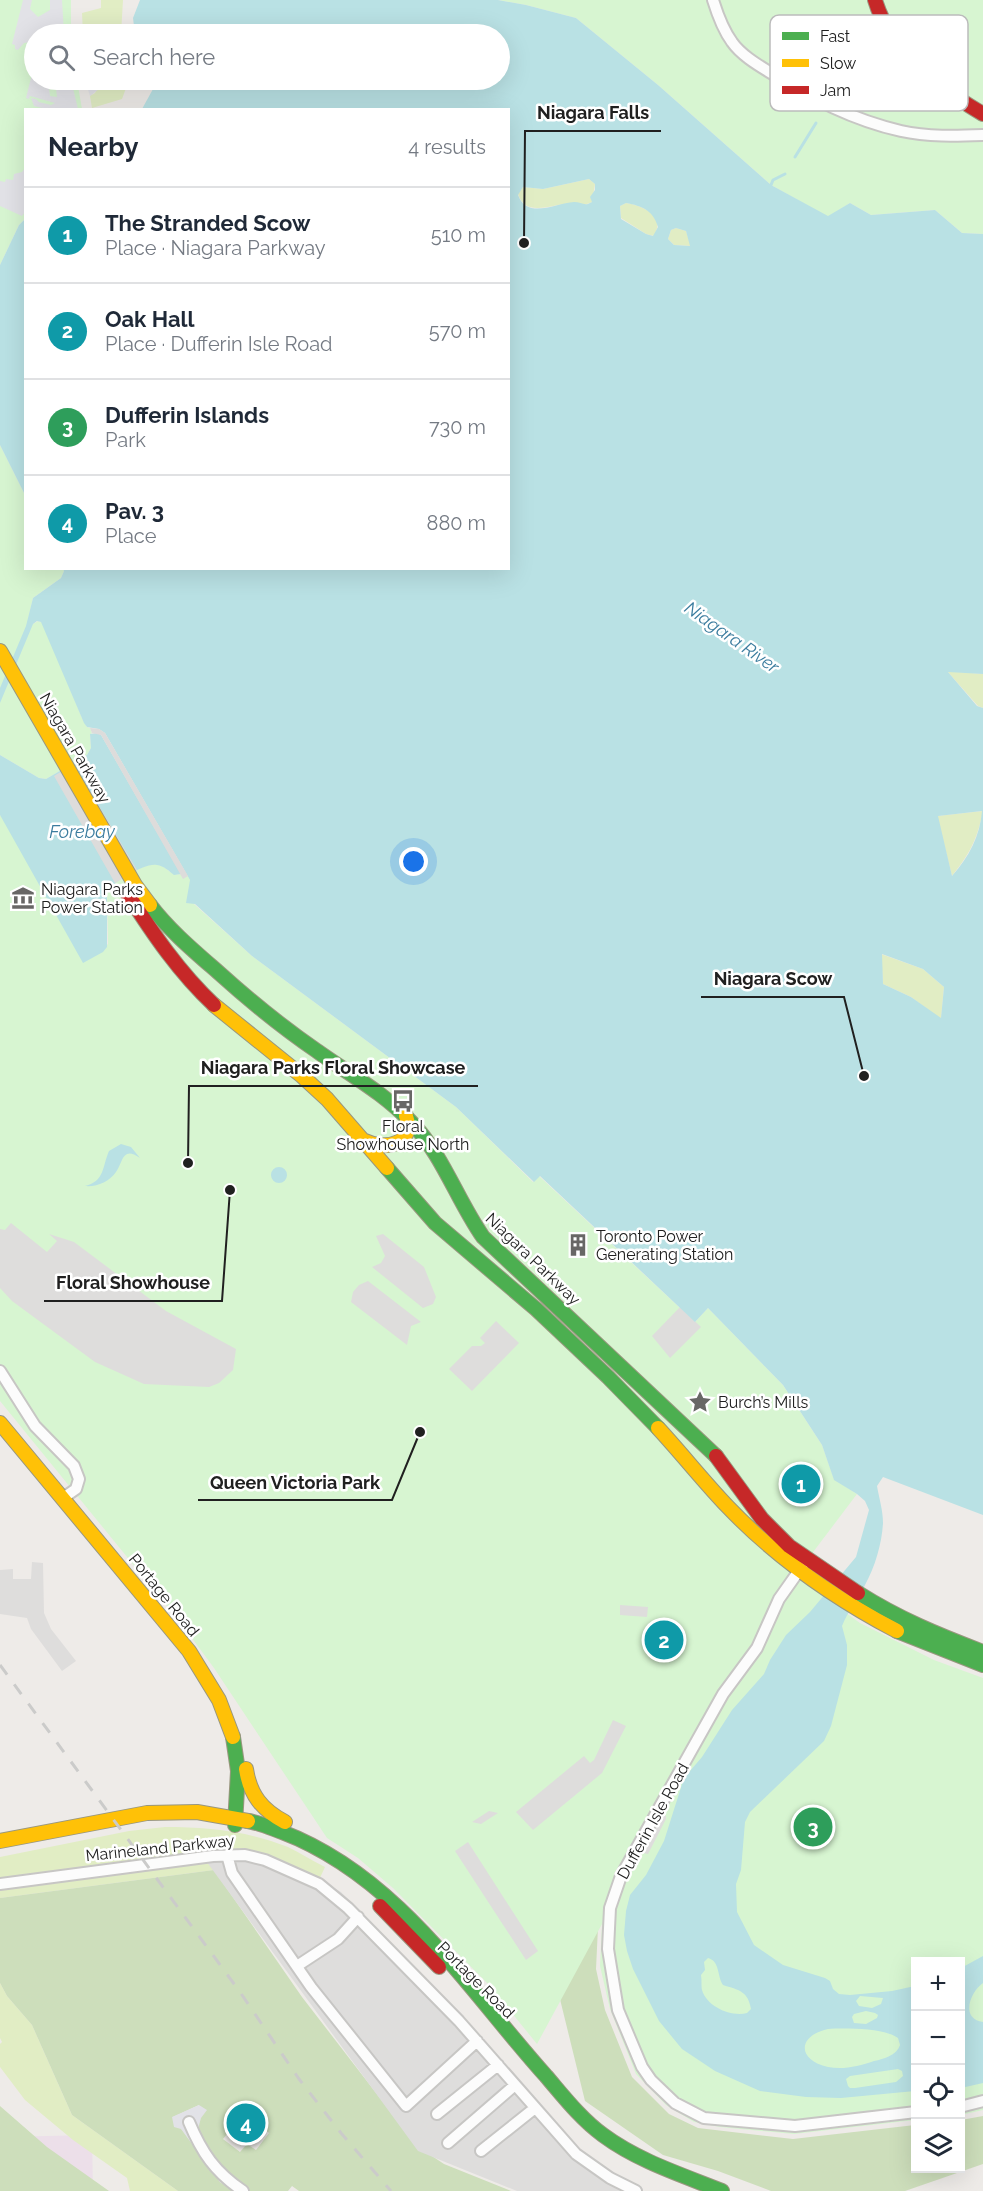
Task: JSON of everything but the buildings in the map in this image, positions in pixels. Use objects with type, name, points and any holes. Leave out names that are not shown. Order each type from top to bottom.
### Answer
[{"type":"main road","points":[[875,0],[881,15]]},
{"type":"main road","points":[[968,104],[983,114]]},
{"type":"main road","name":"Niagara Parkway","points":[[5,671],[126,880],[161,946],[192,984],[222,1012],[315,1087],[338,1110],[435,1223],[563,1333],[660,1430],[739,1518],[803,1565],[907,1635],[983,1665]]},
{"type":"main road","name":"Niagara Parkway","points":[[126,880],[160,920],[282,1027],[381,1096],[405,1116],[431,1146],[467,1215],[483,1237],[716,1456],[762,1519],[803,1565]]},
{"type":"main road","points":[[364,1140],[378,1147],[400,1141],[406,1136],[409,1128],[405,1116]]},
{"type":"main road","name":"Portage Road","points":[[0,1423],[205,1674],[226,1714],[233,1735],[238,1782],[236,1821]]},
{"type":"main road","name":"Niagara Parkway","points":[[863,1605],[983,1652]]},
{"type":"main road","points":[[164,1621],[192,1646],[208,1666],[225,1695],[238,1726],[245,1755],[248,1784],[257,1802],[271,1815],[318,1838],[366,1868],[402,1903],[430,1940]]},
{"type":"main road","name":"Marineland Parkway","points":[[0,1841],[145,1813],[179,1811],[236,1821]]},
{"type":"main road","name":"Portage Road","points":[[236,1821],[293,1833],[342,1860],[378,1889],[430,1940],[522,2050],[586,2119],[603,2134],[635,2154],[722,2191]]},
{"type":"main road","name":"Portage Road","points":[[236,1821],[319,1858],[349,1878],[383,1909],[457,1987],[522,2050]]},
{"type":"main road","name":"Marineland Parkway","points":[[0,1852],[154,1823],[236,1821]]},
{"type":"street","points":[[713,0],[732,42],[770,73]]},
{"type":"street","points":[[839,111],[870,123],[903,131],[945,136],[983,135]]},
{"type":"street","points":[[0,1371],[35,1426],[74,1466],[80,1479],[75,1489],[63,1498]]},
{"type":"street","name":"Dufferin Isle Road","points":[[803,1565],[779,1599],[757,1648],[723,1694],[621,1876],[610,1908],[608,1949],[618,2010],[642,2067],[651,2080],[675,2103],[704,2118],[795,2126],[911,2112]]},
{"type":"street","points":[[227,1855],[232,1873],[311,1987],[406,2106],[477,2041],[576,2154],[610,2178],[636,2191]]},
{"type":"street","name":"Marineland Parkway","points":[[0,1884],[227,1855],[245,1855],[265,1860],[319,1884],[358,1917],[477,2041]]},
{"type":"street","points":[[297,1966],[338,1939],[358,1917]]},
{"type":"street","points":[[437,2114],[498,2065]]},
{"type":"street","points":[[448,2143],[515,2085]]},
{"type":"street","points":[[965,2106],[983,2102]]},
{"type":"street","points":[[481,2151],[535,2108]]},
{"type":"street","points":[[189,2122],[200,2148],[223,2178],[243,2191]]},
{"type":"shaded area","points":[[23,0],[32,0],[30,9],[38,17],[50,10],[50,0],[62,0],[63,24],[24,24],[24,43],[18,50],[12,44]]},
{"type":"shaded area","points":[[28,90],[49,90],[50,96],[57,97],[56,90],[73,90],[78,108],[43,108],[34,106],[31,98],[51,105],[55,103],[30,96],[29,99],[26,98]]},
{"type":"shaded area","points":[[88,90],[98,90],[90,96]]},
{"type":"shaded area","points":[[24,169],[24,213],[22,216],[0,206],[0,181],[13,180],[14,174]]},
{"type":"shaded area","points":[[11,1223],[47,1252],[57,1241],[49,1234],[74,1242],[166,1311],[236,1349],[233,1370],[219,1383],[209,1387],[144,1384],[95,1362],[12,1301],[0,1288],[0,1229],[5,1230]]},
{"type":"shaded area","points":[[383,1234],[424,1267],[436,1297],[433,1304],[423,1308],[372,1267],[381,1263],[385,1256],[376,1236]]},
{"type":"shaded area","points":[[368,1281],[421,1322],[411,1326],[407,1345],[351,1302],[353,1292],[359,1285]]},
{"type":"shaded area","points":[[680,1307],[701,1327],[670,1358],[652,1336]]},
{"type":"shaded area","points":[[496,1321],[519,1343],[472,1391],[449,1369],[472,1346],[481,1346],[485,1343],[480,1338]]},
{"type":"shaded area","points":[[32,1562],[43,1563],[44,1613],[51,1629],[76,1661],[62,1671],[31,1629],[27,1618],[0,1614],[0,1570],[13,1569],[13,1579],[31,1579]]},
{"type":"shaded area","points":[[620,1605],[648,1607],[647,1617],[620,1615]]},
{"type":"shaded area","points":[[613,1720],[626,1726],[602,1773],[533,1830],[516,1812],[584,1756],[590,1763],[594,1760]]},
{"type":"shaded area","points":[[489,1811],[498,1813],[481,1824],[472,1822]]},
{"type":"shaded area","points":[[660,1814],[666,1816],[666,1819],[648,1854],[639,1852]]},
{"type":"shaded area","points":[[468,1842],[538,1951],[526,1960],[455,1851]]},
{"type":"shaded area","points":[[244,1850],[274,1857],[341,1892],[437,1990],[573,2158],[631,2191],[517,2191],[418,2151],[201,1854]]},
{"type":"shaded area","points":[[199,2105],[207,2110],[201,2118],[198,2129],[201,2142],[229,2175],[249,2191],[233,2191],[220,2182],[181,2129],[174,2127],[172,2117]]},
{"type":"shaded area","points":[[92,2135],[93,2191],[0,2191],[0,2137]]},
{"type":"green space","points":[[0,0],[71,0],[71,24],[24,24],[24,90],[79,90],[82,108],[24,108],[24,220],[19,225],[0,265]]},
{"type":"green space","points":[[101,0],[123,0],[122,24],[83,24],[82,13],[101,8]]},
{"type":"green space","points":[[498,0],[983,0],[983,234],[962,233],[935,210],[871,215],[850,203],[828,217],[771,185],[658,85],[576,18]]},
{"type":"green space","points":[[96,90],[125,90],[122,99],[92,108],[90,96]]},
{"type":"green space","points":[[589,179],[595,184],[592,202],[586,204],[531,207],[521,201],[518,194],[523,187],[543,189]]},
{"type":"green space","points":[[626,203],[639,206],[655,217],[657,229],[654,236],[646,234],[621,218],[620,206]]},
{"type":"green space","points":[[676,228],[686,231],[691,246],[674,245],[668,239],[671,230]]},
{"type":"green space","points":[[0,445],[24,493],[24,570],[64,571],[61,578],[33,598],[28,620],[33,624],[38,621],[43,623],[82,718],[92,733],[90,735],[91,748],[87,755],[46,779],[39,778],[0,755]]},
{"type":"green space","points":[[947,671],[983,674],[983,708],[978,706]]},
{"type":"green space","points":[[983,811],[972,846],[952,876],[937,816]]},
{"type":"green space","points":[[0,815],[108,945],[107,892],[115,883],[144,867],[156,864],[173,874],[186,872],[190,880],[194,904],[252,956],[456,1107],[533,1182],[539,1176],[695,1322],[708,1308],[783,1385],[822,1445],[834,1479],[857,1494],[795,1576],[860,1623],[934,1660],[983,1678],[983,2110],[965,2114],[965,1957],[911,1957],[911,2120],[794,2134],[720,2127],[694,2122],[666,2105],[636,2074],[610,2009],[600,1966],[602,1924],[537,2044],[489,1985],[393,1888],[358,1858],[327,1838],[214,1668],[180,1622],[0,1401]]},
{"type":"green space","points":[[881,954],[923,969],[944,987],[941,1019],[911,997],[883,984]]},
{"type":"green space","points":[[0,1302],[599,1906],[596,1969],[605,2010],[632,2077],[669,2114],[698,2128],[793,2139],[911,2125],[911,2173],[957,2173],[905,2191],[771,2191],[718,2171],[663,2155],[585,2101],[558,1991],[0,1387]]},
{"type":"green space","points":[[165,1827],[212,1829],[258,1837],[288,1847],[325,1867],[318,1882],[214,1870],[0,1898],[0,1857],[129,1831]]},
{"type":"green space","points":[[214,1870],[302,1997],[417,2146],[444,2164],[511,2191],[299,2191],[292,2186],[288,2191],[250,2191],[223,2169],[201,2142],[199,2105],[173,2117],[220,2182],[233,2191],[178,2191],[72,2115],[32,2025],[7,1996],[0,1983],[0,1898]],"holes":[[[244,2113],[269,2133],[256,2150],[247,2144],[240,2152],[223,2139]]]},
{"type":"green space","points":[[0,1983],[7,1996],[32,2025],[72,2115],[178,2191],[130,2191],[127,2178],[73,2140],[25,2100],[0,2067],[0,2044],[2,2042],[0,2038]]},
{"type":"green space","points":[[0,2106],[47,2147],[109,2191],[0,2191]]},
{"type":"green space","points":[[983,2116],[983,2164],[965,2170],[965,2119]]},
{"type":"water","name":"Niagara River","points":[[140,0],[498,0],[526,5],[576,18],[658,85],[771,185],[828,216],[850,203],[871,215],[935,210],[962,233],[983,234],[983,674],[948,672],[977,706],[983,708],[983,1515],[883,1477],[877,1486],[883,1518],[880,1547],[869,1578],[842,1626],[847,1645],[847,1665],[831,1726],[824,1741],[750,1812],[745,1822],[741,1870],[736,1884],[737,1912],[754,1945],[783,1965],[825,1978],[839,1994],[892,1991],[911,1987],[911,2091],[841,2098],[806,2097],[760,2091],[715,2071],[682,2049],[659,2021],[633,1969],[624,1935],[630,1895],[646,1875],[664,1841],[684,1778],[702,1757],[732,1710],[764,1674],[786,1635],[810,1612],[856,1557],[869,1510],[865,1501],[834,1480],[822,1445],[783,1385],[708,1308],[695,1322],[540,1176],[534,1182],[456,1107],[252,956],[195,904],[186,903],[190,880],[105,733],[99,729],[87,727],[84,723],[41,622],[37,621],[33,624],[0,703],[0,688],[26,626],[33,598],[61,578],[64,570],[510,570],[510,108],[143,108],[152,90],[510,90],[510,24],[134,24],[133,18]],"holes":[[[589,179],[595,184],[595,190],[590,197],[592,202],[588,204],[574,202],[535,208],[522,203],[518,195],[523,187],[543,189]],[[626,203],[642,207],[653,216],[658,227],[653,236],[621,219],[620,206]],[[676,228],[686,231],[690,246],[674,245],[668,239],[671,230]],[[982,811],[976,838],[952,876],[938,816]],[[882,954],[923,969],[944,987],[941,1018],[911,997],[883,984]],[[708,1958],[715,1962],[723,1985],[738,1990],[748,1998],[751,2009],[747,2013],[727,2012],[714,2006],[705,1996],[701,1975],[705,1970],[704,1962]],[[860,1996],[883,1998],[881,2004],[872,2008],[859,2006],[856,2001]],[[866,2011],[875,2013],[878,2015],[877,2018],[866,2024],[854,2023],[852,2017],[854,2014]],[[828,2029],[875,2030],[898,2038],[900,2045],[893,2054],[886,2058],[857,2066],[828,2067],[818,2064],[806,2054],[806,2042],[818,2032]],[[898,2069],[902,2071],[903,2076],[896,2082],[855,2088],[848,2086],[846,2079],[850,2076]]]},
{"type":"water","points":[[24,220],[24,493],[0,445],[0,265],[19,225]]},
{"type":"water","name":"Forebay","points":[[90,734],[101,735],[181,874],[174,875],[162,866],[152,865],[115,883],[107,892],[107,947],[103,952],[83,963],[0,815],[0,755],[39,778],[46,779],[87,755],[91,748]]},
{"type":"water","points":[[121,1144],[131,1147],[140,1158],[134,1154],[126,1154],[110,1179],[98,1185],[85,1186],[100,1177],[109,1151]]},
{"type":"water","points":[[279,1167],[285,1169],[287,1175],[285,1181],[279,1183],[273,1181],[271,1175],[273,1169]]},
{"type":"water","points":[[983,1956],[983,1983],[974,1992],[969,2011],[976,2020],[983,2022],[983,2083],[965,2087],[965,2011],[965,1966]]},
{"type":"pier","points":[[90,728],[99,729],[105,733],[188,876],[183,879],[101,735],[92,733]]},
{"type":"pier","points":[[74,764],[137,870],[115,883],[54,776]]},
{"type":"waterway","points":[[795,157],[816,123]]},
{"type":"waterway","points":[[771,185],[773,180],[785,174]]},
{"type":"railway","points":[[0,1665],[240,1992],[299,2079],[341,2133],[391,2191]]},
{"type":"traffic: fast","points":[[150,905],[182,940],[278,1023],[378,1093],[401,1112],[432,1149],[483,1237],[716,1456]]},
{"type":"traffic: fast","points":[[387,1168],[435,1223],[536,1309],[658,1428]]},
{"type":"traffic: fast","points":[[858,1593],[919,1626],[983,1652]]},
{"type":"traffic: fast","points":[[897,1631],[983,1665]]},
{"type":"traffic: fast","points":[[233,1737],[238,1771],[235,1825]]},
{"type":"traffic: fast","points":[[248,1821],[282,1832],[323,1852],[361,1876],[396,1905],[428,1937],[573,2107],[603,2135],[645,2160],[722,2191]]},
{"type":"traffic: slow","points":[[0,651],[135,885],[150,905]]},
{"type":"traffic: slow","points":[[214,1005],[327,1099],[387,1168]]},
{"type":"traffic: slow","points":[[365,1141],[381,1145],[397,1143],[407,1133],[406,1116]]},
{"type":"traffic: slow","points":[[0,1423],[189,1651],[219,1700],[233,1737]]},
{"type":"traffic: slow","points":[[658,1428],[728,1507],[786,1560],[829,1591],[897,1631]]},
{"type":"traffic: slow","points":[[246,1769],[258,1801],[285,1822]]},
{"type":"traffic: slow","points":[[0,1841],[147,1813],[197,1812],[248,1821]]},
{"type":"traffic: jam","points":[[875,0],[881,15]]},
{"type":"traffic: jam","points":[[968,104],[983,114]]},
{"type":"traffic: jam","points":[[127,893],[167,952],[214,1005]]},
{"type":"traffic: jam","points":[[716,1456],[762,1519],[789,1546],[858,1593]]},
{"type":"traffic: jam","points":[[380,1906],[439,1967]]},
{"type":"place","name":"Niagara Falls","points":[[524,243]]},
{"type":"place","name":"Niagara Parks Power Station","points":[[23,898]]},
{"type":"place","name":"Niagara Scow","points":[[864,1076]]},
{"type":"place","name":"Floral Showhouse North","points":[[403,1101]]},
{"type":"place","name":"Niagara Parks Floral Showcase","points":[[188,1163]]},
{"type":"place","name":"Floral Showhouse","points":[[230,1190]]},
{"type":"place","name":"Toronto Power Generating Station","points":[[578,1245]]},
{"type":"place","name":"Burch’s Mills","points":[[700,1402]]},
{"type":"place","name":"Queen Victoria Park","points":[[420,1432]]},
{"type":"place","name":"The Stranded Scow","points":[[801,1484]]},
{"type":"place","name":"Oak Hall","points":[[664,1640]]},
{"type":"place","name":"Dufferin Islands","points":[[813,1827]]},
{"type":"place","name":"Pav. 3","points":[[246,2123]]}]
